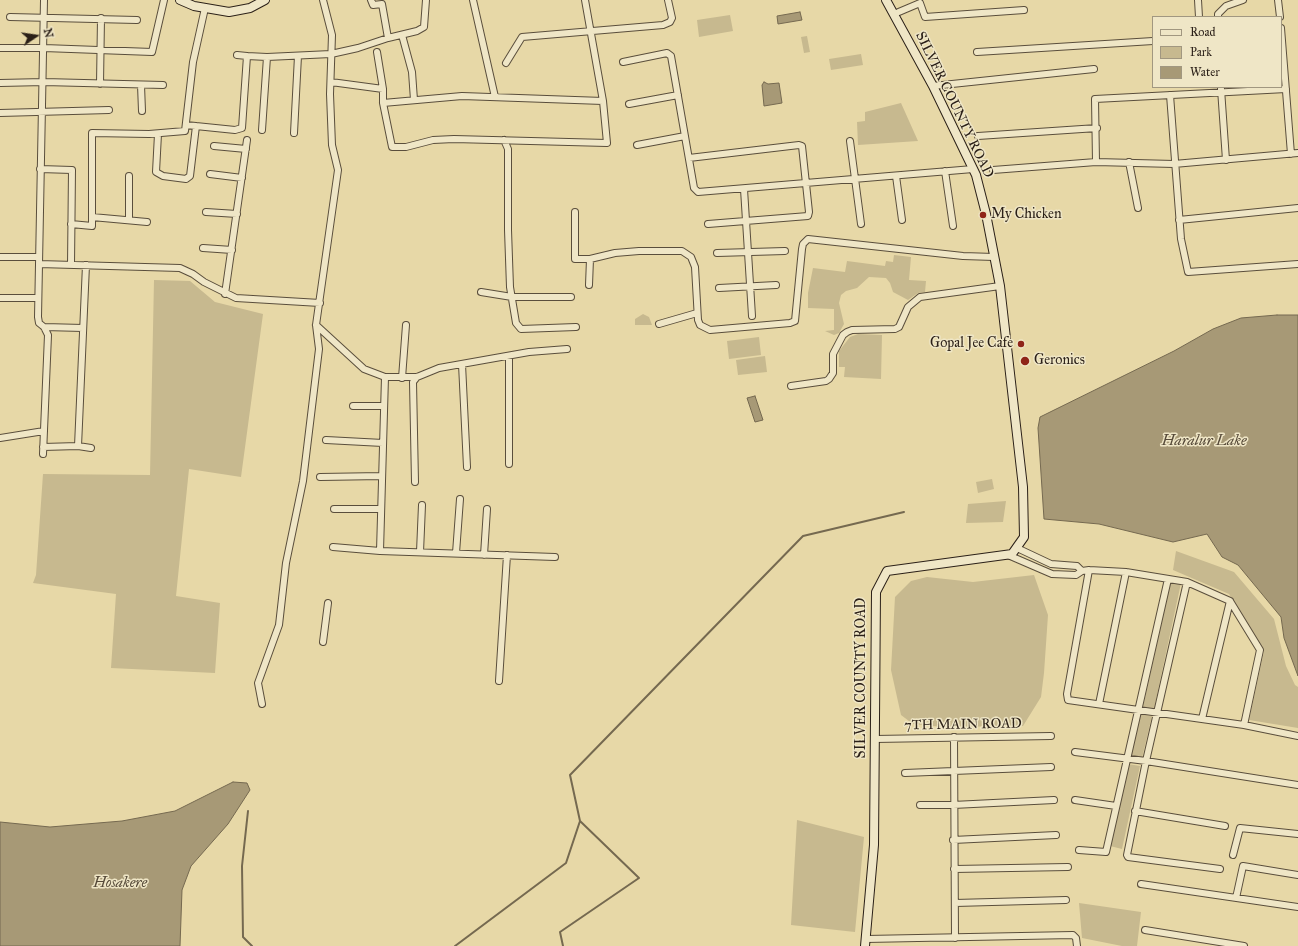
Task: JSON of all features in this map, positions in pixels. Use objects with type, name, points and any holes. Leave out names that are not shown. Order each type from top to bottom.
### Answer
[{"type":"street","points":[[43,454],[48,335],[44,327],[39,323],[38,298],[40,111],[44,82],[44,0]]},
{"type":"street","points":[[0,48],[152,52],[164,0]]},
{"type":"street","points":[[180,0],[194,6],[229,12],[250,8],[265,0]]},
{"type":"street","points":[[262,704],[258,683],[279,625],[286,563],[303,481],[319,350],[316,325],[338,170],[332,145],[332,35],[323,0]]},
{"type":"street","points":[[371,0],[373,6],[382,4],[388,38]]},
{"type":"street","points":[[236,55],[267,57],[332,54],[417,31],[424,27],[426,0]]},
{"type":"street","points":[[473,0],[495,97]]},
{"type":"street","points":[[377,52],[392,147],[406,147],[434,140],[454,138],[607,143],[604,101],[585,1],[592,0]]},
{"type":"street","points":[[506,62],[522,37],[663,25],[670,22],[672,18],[668,0]]},
{"type":"street","name":"SILVER COUNTY ROAD","points":[[886,0],[933,86],[973,169],[986,214],[1000,286],[1023,487],[1024,537],[1017,548]]},
{"type":"street","points":[[1198,0],[1199,16]]},
{"type":"street","points":[[1218,16],[1218,14],[1226,6],[1242,0]]},
{"type":"street","points":[[1278,0],[1280,16]]},
{"type":"street","points":[[894,14],[920,2],[925,17],[1024,10]]},
{"type":"street","points":[[71,224],[92,226],[92,133],[158,134],[185,131],[193,62],[205,8]]},
{"type":"street","points":[[10,17],[137,20]]},
{"type":"street","points":[[100,84],[101,18]]},
{"type":"street","points":[[402,35],[412,72],[414,100]]},
{"type":"street","points":[[993,170],[1096,162],[1174,164],[1295,153],[1286,89],[1282,40]]},
{"type":"street","points":[[977,52],[1152,41]]},
{"type":"street","points":[[623,62],[669,54],[678,95],[694,188],[698,192],[973,169]]},
{"type":"street","points":[[186,125],[235,130],[242,128],[247,56]]},
{"type":"street","points":[[294,133],[298,56]]},
{"type":"street","points":[[262,130],[267,57]]},
{"type":"street","points":[[933,86],[1094,69]]},
{"type":"street","points":[[0,83],[44,82],[163,85]]},
{"type":"street","points":[[331,82],[383,89]]},
{"type":"street","points":[[141,85],[142,111]]},
{"type":"street","points":[[1096,162],[1097,128],[1095,99],[1170,95],[1221,89],[1286,89]]},
{"type":"street","points":[[1221,89],[1226,160]]},
{"type":"street","points":[[629,104],[678,95]]},
{"type":"street","points":[[1170,95],[1179,220],[1188,272],[1298,264]]},
{"type":"street","points":[[384,103],[462,96],[604,101]]},
{"type":"street","points":[[0,113],[109,110]]},
{"type":"street","points":[[158,134],[156,172],[163,176],[186,179],[190,176],[196,126]]},
{"type":"street","points":[[978,136],[1097,128]]},
{"type":"street","points":[[637,145],[685,136]]},
{"type":"street","points":[[225,294],[247,140]]},
{"type":"street","points":[[504,140],[508,149],[508,230],[512,297],[516,323],[521,329],[576,327]]},
{"type":"street","points":[[850,141],[861,224]]},
{"type":"street","points":[[689,158],[801,145],[803,149],[807,184],[808,216],[708,224]]},
{"type":"street","points":[[214,146],[246,149]]},
{"type":"street","points":[[1129,162],[1138,208]]},
{"type":"street","points":[[40,169],[72,170],[71,264]]},
{"type":"street","points":[[945,171],[953,226]]},
{"type":"street","points":[[210,174],[242,178]]},
{"type":"street","points":[[129,176],[129,220]]},
{"type":"street","points":[[896,176],[902,220]]},
{"type":"street","points":[[744,189],[752,316]]},
{"type":"street","points":[[1179,220],[1298,208]]},
{"type":"street","points":[[206,212],[237,214]]},
{"type":"street","points":[[575,212],[574,259],[590,259],[615,253],[682,251],[691,257],[694,262],[697,313],[700,325],[710,330],[793,323],[797,315],[803,244],[808,239],[963,256],[994,257]]},
{"type":"street","points":[[92,217],[147,222]]},
{"type":"street","points":[[203,248],[232,250]]},
{"type":"street","points":[[717,253],[785,251]]},
{"type":"street","points":[[0,257],[86,265],[180,268],[193,274],[225,294],[236,298],[320,303]]},
{"type":"street","points":[[589,285],[590,259]]},
{"type":"street","points":[[78,446],[86,265]]},
{"type":"street","points":[[719,288],[776,285]]},
{"type":"street","points":[[791,386],[826,381],[829,379],[833,372],[833,354],[843,335],[847,332],[895,329],[899,327],[908,307],[920,297],[1000,286]]},
{"type":"street","points":[[481,292],[512,297],[571,297]]},
{"type":"street","points":[[0,298],[38,298]]},
{"type":"street","points":[[659,324],[697,313]]},
{"type":"street","points":[[316,325],[364,369],[384,377],[417,377],[439,368],[509,356],[567,349]]},
{"type":"street","points":[[402,378],[406,325]]},
{"type":"street","points":[[44,327],[83,328]]},
{"type":"street","points":[[509,356],[509,464]]},
{"type":"street","points":[[462,364],[467,467]]},
{"type":"street","points":[[380,551],[384,377]]},
{"type":"street","points":[[415,482],[413,382],[417,377]]},
{"type":"street","points":[[353,406],[384,406]]},
{"type":"street","points":[[0,438],[44,431]]},
{"type":"street","points":[[326,440],[383,443]]},
{"type":"street","points":[[43,446],[78,446],[91,448]]},
{"type":"street","points":[[320,477],[382,476]]},
{"type":"street","points":[[456,554],[460,499]]},
{"type":"street","points":[[420,552],[422,504]]},
{"type":"street","points":[[334,509],[381,509]]},
{"type":"street","points":[[484,555],[487,510]]},
{"type":"street","points":[[333,547],[380,551],[555,557]]},
{"type":"street","points":[[1008,555],[1012,554],[1017,548],[1051,564],[1077,566],[1082,571]]},
{"type":"street","points":[[499,681],[507,555]]},
{"type":"street","points":[[1008,555],[1052,574],[1076,575],[1082,571],[1089,570],[1126,572],[1187,582],[1230,601],[1260,650],[1244,725]]},
{"type":"street","name":"SILVER COUNTY ROAD","points":[[865,943],[874,845],[876,592],[887,571],[1008,555]]},
{"type":"street","points":[[1089,570],[1067,697],[1070,702],[1099,704],[1138,711],[1157,712],[1244,725],[1298,736]]},
{"type":"street","points":[[1099,704],[1126,572]]},
{"type":"street","points":[[1079,850],[1105,853],[1168,579]]},
{"type":"street","points":[[1187,582],[1146,761],[1127,854],[1128,857],[1220,870]]},
{"type":"street","points":[[1202,719],[1230,601]]},
{"type":"street","points":[[323,642],[328,603]]},
{"type":"street","name":"7TH MAIN ROAD","points":[[875,739],[1051,736]]},
{"type":"street","points":[[954,737],[953,840],[955,938]]},
{"type":"street","points":[[1075,752],[1146,761],[1298,785]]},
{"type":"street","points":[[905,774],[1051,767]]},
{"type":"street","points":[[920,805],[953,805],[1054,800]]},
{"type":"street","points":[[1075,800],[1116,806]]},
{"type":"street","points":[[1135,811],[1225,826]]},
{"type":"street","points":[[1233,856],[1240,828],[1298,834]]},
{"type":"street","points":[[953,840],[1056,835]]},
{"type":"street","points":[[1236,898],[1243,866],[1298,875]]},
{"type":"street","points":[[954,869],[1068,867]]},
{"type":"street","points":[[1141,884],[1298,907]]},
{"type":"street","points":[[955,903],[1066,900]]},
{"type":"street","points":[[1145,930],[1244,946]]},
{"type":"street","points":[[865,943],[891,939],[1073,934],[1076,938],[1077,946]]},
{"type":"street","points":[[891,939],[891,946]]},
{"type":"green space","points":[[730,15],[733,31],[699,37],[697,20]]},
{"type":"green space","points":[[807,36],[810,52],[804,53],[801,37]]},
{"type":"green space","points":[[861,54],[863,65],[831,70],[829,59]]},
{"type":"green space","points":[[901,103],[918,141],[858,145],[857,122],[865,121],[865,112]]},
{"type":"green space","points":[[894,255],[911,257],[909,280],[926,281],[925,292],[918,293],[908,300],[893,292],[890,283],[886,278],[869,277],[857,288],[846,291],[841,295],[839,303],[844,324],[839,333],[834,335],[825,331],[834,330],[834,309],[808,308],[808,293],[813,268],[845,272],[847,261],[885,266],[886,261],[893,262]]},
{"type":"green space","points":[[154,280],[190,281],[215,302],[263,314],[241,477],[189,469],[176,596],[220,603],[215,673],[111,668],[116,594],[33,583],[36,575],[43,474],[150,475]]},
{"type":"green space","points":[[643,314],[649,317],[652,325],[635,325],[635,319]]},
{"type":"green space","points":[[858,334],[882,335],[881,379],[844,377],[845,367],[839,367],[839,351],[850,337]]},
{"type":"green space","points":[[759,337],[761,355],[729,359],[727,341]]},
{"type":"green space","points":[[765,356],[767,372],[738,375],[736,360]]},
{"type":"green space","points":[[992,479],[994,489],[978,493],[976,482]]},
{"type":"green space","points":[[1006,501],[1003,522],[966,523],[968,504]]},
{"type":"green space","points":[[1176,551],[1234,572],[1274,619],[1286,666],[1295,685],[1298,687],[1298,728],[1249,720],[1264,651],[1229,594],[1173,570]]},
{"type":"green space","points":[[1034,575],[1048,615],[1044,673],[1041,697],[1023,726],[944,727],[913,724],[901,715],[891,670],[895,597],[911,581],[927,577],[973,582]]},
{"type":"green space","points":[[1171,581],[1181,583],[1154,709],[1143,707]]},
{"type":"green space","points":[[1141,714],[1152,716],[1142,758],[1131,756]]},
{"type":"green space","points":[[1128,764],[1140,766],[1122,849],[1110,846]]},
{"type":"green space","points":[[797,820],[864,837],[855,932],[791,925]]},
{"type":"green space","points":[[1079,903],[1141,912],[1137,946],[1122,946],[1082,938]]},
{"type":"water","points":[[800,12],[802,20],[778,24],[777,16]]},
{"type":"water","points":[[764,82],[768,84],[779,83],[782,103],[764,106],[762,85]]},
{"type":"water","name":"Haralur Lake","points":[[1298,315],[1298,676],[1284,638],[1281,617],[1238,565],[1222,557],[1207,534],[1173,542],[1099,524],[1044,519],[1038,428],[1040,417],[1174,351],[1213,329],[1241,318]]},
{"type":"water","points":[[755,396],[763,420],[755,422],[747,398]]},
{"type":"water","name":"Hosakere","points":[[233,782],[247,783],[250,790],[228,824],[191,866],[182,890],[180,946],[0,946],[0,822],[50,827],[122,821],[175,811]]},
{"type":"waterway","points":[[563,946],[560,932],[639,878],[580,821],[570,775],[803,536],[904,512]]},
{"type":"waterway","points":[[248,811],[242,866],[243,937],[252,946]]},
{"type":"waterway","points":[[455,946],[566,863],[580,821]]},
{"type":"place","name":"My Chicken","points":[[983,215]]},
{"type":"place","name":"Gopal Jee Cafe","points":[[1021,344]]},
{"type":"place","name":"Geronics","points":[[1025,361]]}]
